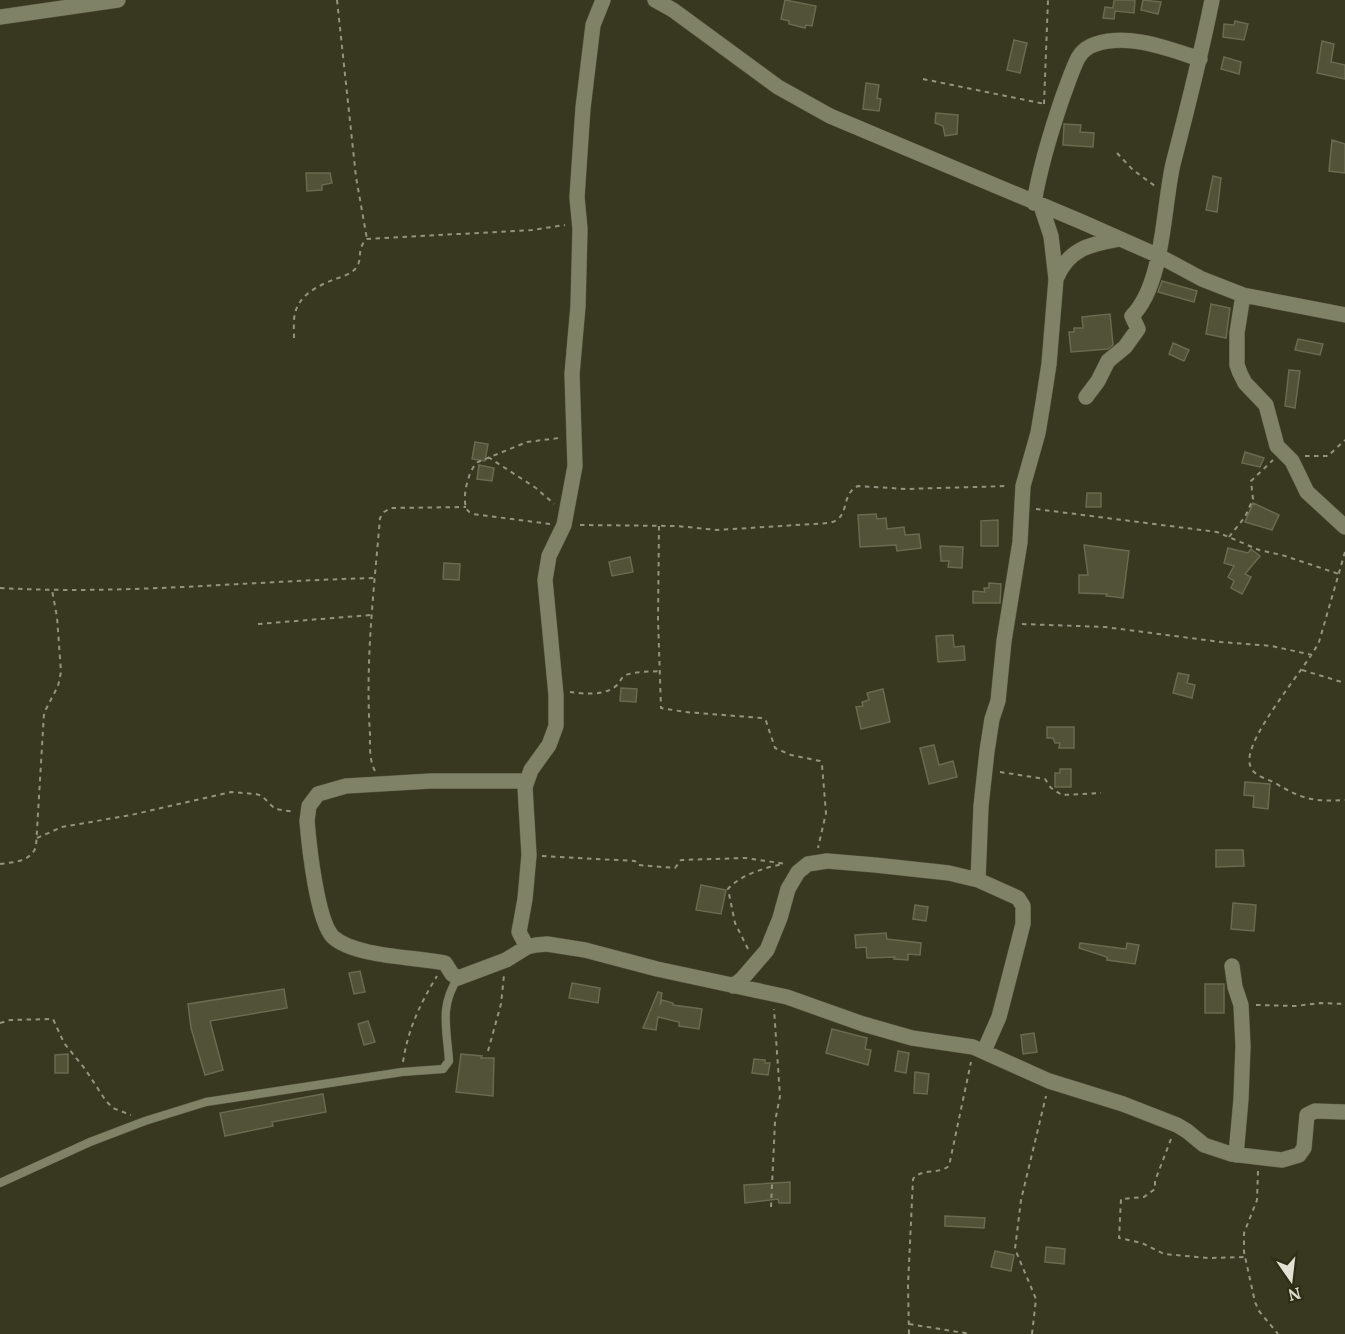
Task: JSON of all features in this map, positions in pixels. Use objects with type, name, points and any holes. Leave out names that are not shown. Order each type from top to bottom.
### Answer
[{"type":"street","points":[[0,17],[118,0]]},
{"type":"street","points":[[527,947],[519,932],[529,855],[526,781],[531,770],[549,746],[554,734],[556,690],[544,580],[549,556],[565,521],[575,466],[572,374],[578,306],[580,223],[578,197],[584,108],[593,26],[603,0]]},
{"type":"street","points":[[655,0],[673,10],[778,87],[830,117],[1038,204],[1158,256],[1202,279],[1243,295],[1345,315]]},
{"type":"street","points":[[1086,397],[1098,381],[1108,361],[1125,347],[1138,328],[1132,316],[1144,301],[1158,256],[1169,192],[1212,0]]},
{"type":"street","points":[[978,880],[985,770],[992,719],[998,701],[1020,542],[1023,486],[1038,433],[1049,364],[1056,279],[1051,236],[1038,204],[1040,170],[1060,106],[1080,56],[1095,44],[1116,41],[1143,42],[1200,58]]},
{"type":"street","points":[[1056,279],[1061,266],[1077,252],[1094,244],[1119,239]]},
{"type":"street","points":[[1243,295],[1237,333],[1238,365],[1245,383],[1266,405],[1284,453],[1307,492],[1345,527]]},
{"type":"street","points":[[526,781],[431,781],[345,786],[318,794],[313,799],[307,814],[310,847],[321,911],[332,936],[352,946],[373,952],[445,963],[452,974],[458,978],[506,960],[527,947],[547,944],[585,950],[787,997],[882,1030],[912,1038],[979,1049],[1049,1081],[1123,1104],[1177,1125],[1204,1145],[1236,1155],[1282,1160],[1299,1155],[1304,1148],[1307,1115],[1315,1111],[1345,1112]]},
{"type":"street","points":[[733,986],[756,963],[771,942],[788,889],[798,872],[812,864],[827,861],[949,873],[978,880],[1018,898],[1023,906],[1023,924],[1002,1007],[979,1049]]},
{"type":"street","points":[[1233,966],[1234,987],[1241,1005],[1244,1046],[1236,1155]]},
{"type":"lane","points":[[0,1183],[90,1142],[145,1121],[206,1102],[402,1072],[440,1070],[447,1066],[449,1061],[445,1013],[449,993],[458,978]]},
{"type":"path","points":[[337,0],[356,177],[367,238]]},
{"type":"path","points":[[1044,104],[1048,0]]},
{"type":"path","points":[[923,79],[1060,106]]},
{"type":"path","points":[[1117,153],[1148,182],[1169,192]]},
{"type":"path","points":[[294,338],[295,310],[317,286],[347,275],[357,268],[359,251],[367,238],[532,230],[580,223]]},
{"type":"path","points":[[575,437],[535,440],[488,457],[473,465],[469,473],[466,507],[472,514],[537,523],[565,521],[717,530],[838,521],[842,517],[852,489],[858,486],[906,489],[1023,486]]},
{"type":"path","points":[[1229,537],[1245,516],[1253,499],[1251,481],[1266,467],[1284,453],[1328,456],[1345,440]]},
{"type":"path","points":[[488,457],[546,496],[565,521]]},
{"type":"path","points":[[387,784],[376,773],[371,759],[368,704],[371,615],[380,518],[391,508],[466,507]]},
{"type":"path","points":[[1021,508],[1217,532],[1259,550],[1282,555],[1339,574]]},
{"type":"path","points":[[529,855],[635,861],[638,866],[675,868],[681,860],[745,858],[787,864],[812,864],[826,813],[820,761],[791,755],[775,748],[766,721],[762,718],[661,708],[659,526]]},
{"type":"path","points":[[1345,552],[1327,620],[1312,656],[1262,727],[1251,748],[1250,766],[1256,774],[1302,798],[1327,801],[1345,800]]},
{"type":"path","points":[[0,588],[52,590],[178,588],[375,578]]},
{"type":"path","points":[[0,864],[29,858],[33,854],[38,838],[44,714],[58,686],[61,672],[57,617],[52,590]]},
{"type":"path","points":[[258,624],[371,615]]},
{"type":"path","points":[[1007,623],[1105,627],[1263,645],[1312,656]]},
{"type":"path","points":[[1302,670],[1345,683]]},
{"type":"path","points":[[556,690],[584,694],[600,692],[617,686],[624,676],[637,672],[660,671]]},
{"type":"path","points":[[985,770],[1045,779],[1051,789],[1062,795],[1101,793]]},
{"type":"path","points":[[38,838],[62,827],[132,816],[231,792],[256,794],[262,796],[278,810],[307,814]]},
{"type":"path","points":[[756,963],[735,923],[728,889],[742,878],[768,868],[787,864]]},
{"type":"path","points":[[488,1051],[501,1004],[506,960]]},
{"type":"path","points":[[402,1072],[411,1026],[445,963]]},
{"type":"path","points":[[771,1207],[775,1122],[780,1096],[774,994]]},
{"type":"path","points":[[1241,1005],[1345,1004]]},
{"type":"path","points":[[0,1023],[10,1020],[53,1019],[64,1042],[86,1069],[98,1093],[113,1108],[145,1121]]},
{"type":"path","points":[[909,1334],[908,1285],[913,1179],[924,1172],[937,1172],[949,1166],[979,1049]]},
{"type":"path","points":[[1032,1334],[1036,1299],[1015,1249],[1022,1200],[1049,1081]]},
{"type":"path","points":[[1177,1125],[1155,1181],[1155,1189],[1144,1197],[1121,1199],[1119,1238],[1142,1243],[1164,1254],[1208,1258],[1245,1257]]},
{"type":"path","points":[[1258,1158],[1257,1200],[1244,1233],[1245,1257],[1255,1302],[1259,1311],[1278,1334]]},
{"type":"path","points":[[909,1324],[971,1334]]},
{"type":"building","points":[[785,0],[816,6],[812,26],[806,25],[805,28],[789,24],[789,21],[781,19]]},
{"type":"building","points":[[1114,0],[1135,0],[1134,13],[1115,11],[1114,19],[1103,18],[1105,7],[1113,8]]},
{"type":"building","points":[[1143,0],[1161,2],[1158,14],[1141,10]]},
{"type":"building","points":[[1235,21],[1248,24],[1244,40],[1223,37],[1224,24],[1234,25]]},
{"type":"building","points":[[1014,40],[1027,43],[1020,73],[1007,70]]},
{"type":"building","points":[[1322,41],[1334,44],[1331,62],[1345,65],[1345,79],[1317,73]]},
{"type":"building","points":[[1224,57],[1241,62],[1239,74],[1221,69]]},
{"type":"building","points":[[866,83],[879,85],[877,98],[881,99],[879,111],[863,109]]},
{"type":"building","points":[[936,113],[958,115],[957,134],[945,136],[943,126],[935,123]]},
{"type":"building","points":[[1064,124],[1081,125],[1080,132],[1094,133],[1093,147],[1063,145]]},
{"type":"building","points":[[1332,140],[1345,144],[1345,173],[1329,171]]},
{"type":"building","points":[[306,173],[330,173],[332,183],[322,185],[322,190],[307,191]]},
{"type":"building","points":[[1213,176],[1221,178],[1217,212],[1206,210]]},
{"type":"building","points":[[1162,281],[1197,291],[1194,302],[1158,292]]},
{"type":"building","points":[[1211,304],[1230,308],[1226,338],[1206,334]]},
{"type":"building","points":[[1110,314],[1113,345],[1108,349],[1071,352],[1069,332],[1074,332],[1074,328],[1083,328],[1082,317]]},
{"type":"building","points":[[1298,339],[1323,344],[1320,355],[1295,350]]},
{"type":"building","points":[[1173,343],[1189,350],[1184,361],[1169,354]]},
{"type":"building","points":[[1289,370],[1300,371],[1295,408],[1285,406]]},
{"type":"building","points":[[475,442],[488,444],[485,461],[472,459]]},
{"type":"building","points":[[1245,452],[1264,458],[1260,467],[1242,463]]},
{"type":"building","points":[[479,465],[494,468],[492,481],[477,479]]},
{"type":"building","points":[[1087,493],[1101,493],[1101,507],[1086,507]]},
{"type":"building","points":[[1253,503],[1279,515],[1272,530],[1245,522]]},
{"type":"building","points":[[876,514],[877,519],[886,518],[887,529],[904,527],[905,535],[919,534],[921,548],[897,551],[896,545],[860,547],[858,515]]},
{"type":"building","points":[[998,520],[998,546],[981,546],[981,521]]},
{"type":"building","points":[[1084,545],[1129,551],[1123,598],[1106,596],[1107,594],[1079,593],[1079,575],[1088,575]]},
{"type":"building","points":[[940,546],[963,547],[962,568],[948,567],[949,561],[941,561]]},
{"type":"building","points":[[1228,548],[1248,553],[1251,549],[1260,556],[1245,574],[1251,577],[1242,594],[1231,588],[1234,581],[1228,577],[1234,566],[1224,563]]},
{"type":"building","points":[[630,557],[633,572],[612,576],[609,562]]},
{"type":"building","points":[[444,563],[460,564],[459,580],[443,579]]},
{"type":"building","points":[[989,583],[1001,584],[1000,603],[973,603],[973,591],[985,592],[984,588],[989,588]]},
{"type":"building","points":[[953,635],[954,647],[964,646],[965,660],[938,662],[936,636]]},
{"type":"building","points":[[1178,673],[1189,675],[1187,683],[1195,685],[1192,698],[1173,693]]},
{"type":"building","points":[[621,688],[637,689],[636,702],[620,701]]},
{"type":"building","points":[[883,689],[890,722],[861,729],[856,707],[863,706],[862,702],[869,700],[867,693]]},
{"type":"building","points":[[1047,727],[1074,727],[1074,748],[1059,748],[1060,743],[1055,743],[1053,738],[1047,738]]},
{"type":"building","points":[[934,745],[939,765],[953,761],[957,777],[929,784],[920,748]]},
{"type":"building","points":[[1060,769],[1071,769],[1071,787],[1055,787],[1055,773],[1060,773]]},
{"type":"building","points":[[1245,782],[1270,784],[1268,809],[1253,807],[1254,796],[1244,795]]},
{"type":"building","points":[[1216,850],[1243,850],[1244,866],[1216,867]]},
{"type":"building","points":[[701,885],[726,890],[721,914],[696,910]]},
{"type":"building","points":[[1233,903],[1256,905],[1254,931],[1231,929]]},
{"type":"building","points":[[915,905],[928,907],[926,921],[913,919]]},
{"type":"building","points":[[886,933],[887,939],[921,943],[920,955],[908,954],[908,960],[894,959],[895,957],[867,958],[866,947],[856,948],[855,935]]},
{"type":"building","points":[[1080,943],[1126,949],[1127,943],[1139,945],[1135,964],[1107,960],[1107,957],[1079,948]]},
{"type":"building","points":[[360,971],[365,992],[354,994],[349,973]]},
{"type":"building","points":[[572,983],[600,988],[598,1003],[569,998]]},
{"type":"building","points":[[1205,984],[1224,984],[1224,1013],[1205,1013]]},
{"type":"building","points":[[284,989],[287,1008],[210,1021],[223,1070],[205,1075],[191,1028],[188,1004]]},
{"type":"building","points":[[658,992],[662,993],[660,1005],[662,1000],[673,1003],[673,1005],[702,1009],[699,1029],[679,1026],[679,1022],[658,1017],[656,1030],[643,1028]]},
{"type":"building","points":[[368,1021],[375,1042],[364,1045],[358,1024]]},
{"type":"building","points":[[832,1029],[867,1038],[865,1049],[871,1050],[868,1065],[826,1053]]},
{"type":"building","points":[[1034,1033],[1037,1052],[1023,1054],[1021,1035]]},
{"type":"building","points":[[898,1051],[909,1053],[906,1073],[895,1071]]},
{"type":"building","points":[[68,1054],[68,1073],[55,1073],[55,1055]]},
{"type":"building","points":[[461,1054],[494,1058],[493,1096],[456,1092]]},
{"type":"building","points":[[754,1059],[770,1063],[768,1075],[752,1073]]},
{"type":"building","points":[[915,1072],[929,1074],[927,1094],[914,1093]]},
{"type":"building","points":[[323,1094],[326,1112],[272,1122],[273,1126],[225,1136],[220,1113]]},
{"type":"building","points":[[790,1182],[790,1203],[779,1203],[778,1199],[745,1203],[744,1185]]},
{"type":"building","points":[[945,1216],[985,1218],[984,1228],[945,1226]]},
{"type":"building","points":[[1046,1247],[1065,1249],[1064,1264],[1045,1262]]},
{"type":"building","points":[[995,1251],[1014,1255],[1011,1271],[991,1267]]}]
